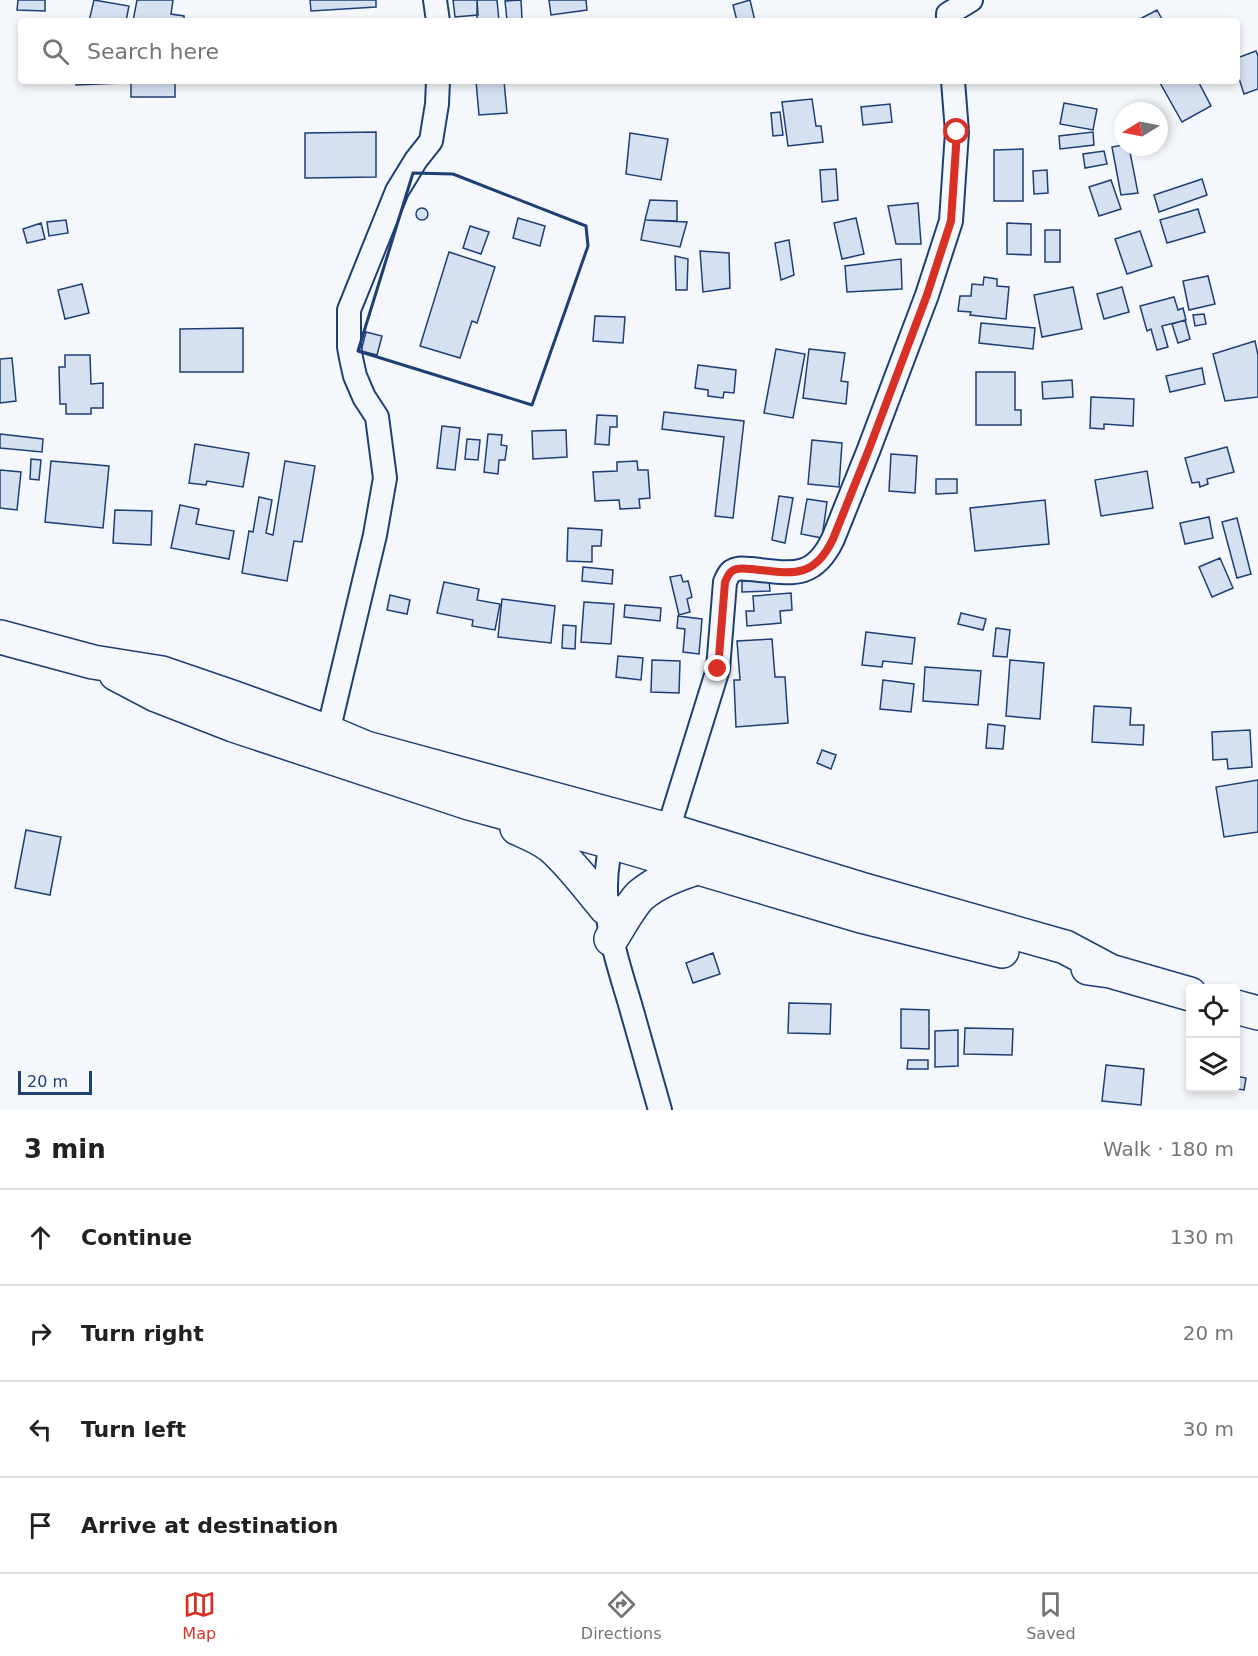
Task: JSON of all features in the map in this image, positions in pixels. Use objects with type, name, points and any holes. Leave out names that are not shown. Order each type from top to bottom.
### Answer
[{"type":"highway","points":[[0,638],[93,662],[162,673],[328,732],[366,748],[616,830],[697,868],[861,916],[975,945],[1063,964],[1110,971],[1186,993]]},
{"type":"highway","points":[[93,662],[156,695],[233,725],[470,803],[616,830],[668,830],[864,890],[1065,947],[1110,971]]},
{"type":"highway","points":[[470,803],[551,846],[577,873],[608,923],[639,896],[659,883],[675,874],[697,868]]},
{"type":"highway","points":[[1240,1008],[1258,1013]]},
{"type":"street","points":[[435,0],[438,18]]},
{"type":"street","points":[[947,12],[971,0]]},
{"type":"street","points":[[328,732],[375,535],[385,478],[376,417],[355,376],[348,347],[349,310],[397,191],[431,141],[438,84]]},
{"type":"street","points":[[668,830],[718,669],[725,582],[729,574],[739,568],[794,573],[820,561],[837,530],[869,449],[927,295],[951,221],[957,132],[953,84]]},
{"type":"street","points":[[616,830],[608,867],[608,923],[660,1110]]},
{"type":"building","points":[[18,0],[45,0],[45,11],[17,10]]},
{"type":"building","points":[[94,0],[129,6],[127,18],[90,18]]},
{"type":"building","points":[[137,0],[173,0],[171,14],[184,16],[184,18],[134,18]]},
{"type":"building","points":[[310,0],[376,0],[376,7],[311,11]]},
{"type":"building","points":[[453,0],[477,0],[478,15],[455,17]]},
{"type":"building","points":[[477,0],[497,0],[499,18],[477,18]]},
{"type":"building","points":[[521,0],[522,18],[507,18],[505,1]]},
{"type":"building","points":[[549,0],[586,0],[587,10],[551,15]]},
{"type":"building","points":[[750,0],[754,18],[736,18],[733,5]]},
{"type":"building","points":[[1157,10],[1161,18],[1142,18]]},
{"type":"building","points":[[1256,51],[1258,56],[1258,89],[1244,94],[1240,81],[1240,57]]},
{"type":"building","points":[[131,84],[175,84],[175,97],[131,97]]},
{"type":"building","points":[[476,84],[504,84],[507,113],[479,115]]},
{"type":"building","points":[[1161,84],[1200,84],[1211,106],[1182,122]]},
{"type":"building","points":[[812,99],[816,126],[821,126],[823,142],[788,146],[782,102]]},
{"type":"building","points":[[1064,103],[1097,109],[1093,130],[1060,124]]},
{"type":"building","points":[[890,104],[892,122],[863,125],[861,107]]},
{"type":"building","points":[[780,112],[783,135],[773,136],[771,113]]},
{"type":"building","points":[[376,132],[376,177],[305,178],[305,133]]},
{"type":"building","points":[[1093,132],[1094,145],[1060,149],[1059,136]]},
{"type":"building","points":[[630,133],[668,139],[661,180],[626,174]]},
{"type":"building","points":[[1112,147],[1114,147],[1114,156],[1131,156],[1138,193],[1121,195]]},
{"type":"building","points":[[1023,149],[1023,201],[994,201],[994,150]]},
{"type":"building","points":[[1104,151],[1107,164],[1085,168],[1083,154]]},
{"type":"building","points":[[836,169],[838,200],[822,202],[820,170]]},
{"type":"building","points":[[1047,170],[1048,193],[1034,194],[1033,171]]},
{"type":"building","points":[[1202,179],[1207,195],[1159,212],[1154,195]]},
{"type":"building","points":[[1111,180],[1121,209],[1099,216],[1089,187]]},
{"type":"building","points":[[650,200],[677,201],[677,221],[645,220]]},
{"type":"building","points":[[918,203],[921,244],[896,244],[888,206]]},
{"type":"building","points":[[424,208],[428,214],[424,220],[420,220],[416,212]]},
{"type":"building","points":[[1198,209],[1205,232],[1167,243],[1160,220]]},
{"type":"building","points":[[518,218],[545,226],[540,246],[513,238]]},
{"type":"building","points":[[856,218],[864,254],[842,259],[834,223]]},
{"type":"building","points":[[66,220],[68,233],[49,236],[47,222]]},
{"type":"building","points":[[645,220],[687,222],[680,247],[641,240]]},
{"type":"building","points":[[41,223],[45,239],[27,243],[23,229]]},
{"type":"building","points":[[1007,223],[1031,224],[1031,255],[1007,254]]},
{"type":"building","points":[[470,226],[489,232],[481,254],[463,248]]},
{"type":"building","points":[[1045,230],[1060,230],[1060,262],[1045,262]]},
{"type":"building","points":[[1140,231],[1152,266],[1127,274],[1115,239]]},
{"type":"building","points":[[789,240],[794,275],[781,280],[775,243]]},
{"type":"building","points":[[700,251],[729,253],[730,288],[703,292]]},
{"type":"building","points":[[449,252],[495,267],[477,323],[472,321],[460,358],[420,346]]},
{"type":"building","points":[[675,256],[688,259],[687,290],[676,290]]},
{"type":"building","points":[[901,259],[902,289],[847,292],[845,266]]},
{"type":"building","points":[[1208,276],[1215,304],[1189,310],[1183,281]]},
{"type":"building","points":[[984,277],[997,279],[997,286],[1009,287],[1006,319],[970,315],[971,312],[958,311],[960,296],[971,296],[972,284],[983,285]]},
{"type":"building","points":[[82,284],[89,313],[65,319],[58,290]]},
{"type":"building","points":[[1073,287],[1082,329],[1042,337],[1034,295]]},
{"type":"building","points":[[1122,287],[1129,312],[1104,319],[1097,294]]},
{"type":"building","points":[[1174,297],[1178,310],[1183,308],[1186,320],[1162,326],[1168,347],[1157,350],[1151,329],[1147,331],[1140,306]]},
{"type":"building","points":[[1204,314],[1206,324],[1195,326],[1193,315]]},
{"type":"building","points":[[595,316],[625,317],[623,343],[593,341]]},
{"type":"building","points":[[1185,320],[1190,339],[1178,343],[1172,324]]},
{"type":"building","points":[[981,323],[1035,328],[1033,349],[979,343]]},
{"type":"building","points":[[243,328],[243,372],[180,372],[180,329]]},
{"type":"building","points":[[366,332],[382,336],[377,355],[361,351]]},
{"type":"building","points":[[1255,341],[1258,355],[1258,397],[1225,401],[1213,354]]},
{"type":"building","points":[[776,349],[805,354],[793,418],[764,413]]},
{"type":"building","points":[[809,349],[845,353],[841,381],[848,382],[846,404],[803,398]]},
{"type":"building","points":[[65,355],[90,355],[91,384],[103,383],[103,408],[91,408],[91,414],[66,414],[66,404],[60,404],[59,367],[65,367]]},
{"type":"building","points":[[12,358],[16,401],[0,403],[0,359]]},
{"type":"building","points":[[698,365],[736,370],[734,393],[724,392],[723,398],[708,396],[708,390],[695,388]]},
{"type":"building","points":[[1202,368],[1205,384],[1170,392],[1166,376]]},
{"type":"building","points":[[976,372],[1015,372],[1015,410],[1021,410],[1021,425],[976,425]]},
{"type":"building","points":[[1072,380],[1073,397],[1043,399],[1042,382]]},
{"type":"building","points":[[1091,397],[1134,399],[1133,426],[1104,424],[1104,429],[1090,428]]},
{"type":"building","points":[[664,412],[744,421],[733,518],[715,516],[724,437],[662,429]]},
{"type":"building","points":[[597,415],[617,416],[617,427],[610,427],[609,445],[595,444]]},
{"type":"building","points":[[442,426],[460,428],[455,470],[437,468]]},
{"type":"building","points":[[566,430],[567,457],[533,459],[532,431]]},
{"type":"building","points":[[0,434],[43,439],[42,452],[0,448]]},
{"type":"building","points":[[488,434],[502,435],[501,445],[507,446],[505,460],[499,460],[498,474],[484,472]]},
{"type":"building","points":[[467,439],[480,440],[478,460],[465,459]]},
{"type":"building","points":[[812,440],[842,443],[839,487],[808,484]]},
{"type":"building","points":[[195,444],[249,453],[243,487],[207,481],[206,485],[189,483]]},
{"type":"building","points":[[1227,447],[1234,472],[1207,479],[1208,484],[1200,487],[1199,482],[1192,483],[1185,458]]},
{"type":"building","points":[[891,454],[917,456],[915,493],[889,491]]},
{"type":"building","points":[[31,459],[41,460],[39,480],[30,479]]},
{"type":"building","points":[[51,461],[109,466],[103,528],[45,522]]},
{"type":"building","points":[[285,461],[315,466],[302,542],[294,541],[287,581],[242,573],[249,531],[253,532],[259,497],[272,500],[266,533],[273,535]]},
{"type":"building","points":[[637,461],[638,470],[648,470],[650,498],[639,499],[640,508],[620,509],[619,500],[595,501],[593,472],[617,471],[617,462]]},
{"type":"building","points":[[0,470],[21,472],[17,510],[0,508]]},
{"type":"building","points":[[1147,471],[1153,508],[1101,516],[1095,480]]},
{"type":"building","points":[[936,479],[957,479],[957,493],[936,494]]},
{"type":"building","points":[[779,496],[793,498],[785,543],[772,540]]},
{"type":"building","points":[[807,499],[827,502],[822,538],[801,534]]},
{"type":"building","points":[[1045,500],[1049,544],[975,551],[970,508]]},
{"type":"building","points":[[180,505],[199,509],[196,524],[234,531],[229,559],[171,548]]},
{"type":"building","points":[[115,510],[152,511],[151,545],[113,543]]},
{"type":"building","points":[[1209,517],[1213,538],[1185,544],[1180,523]]},
{"type":"building","points":[[1237,518],[1251,574],[1237,578],[1222,522]]},
{"type":"building","points":[[568,528],[602,530],[601,546],[592,546],[592,562],[567,561]]},
{"type":"building","points":[[1220,558],[1233,588],[1212,597],[1199,567]]},
{"type":"building","points":[[583,567],[613,570],[612,584],[582,581]]},
{"type":"building","points":[[681,575],[683,582],[688,581],[692,597],[687,599],[690,612],[679,615],[670,577]]},
{"type":"building","points":[[769,580],[770,591],[742,592],[742,581]]},
{"type":"building","points":[[444,582],[479,589],[477,600],[500,604],[495,630],[472,626],[473,620],[437,613]]},
{"type":"building","points":[[791,593],[792,610],[780,611],[781,623],[747,626],[746,611],[754,611],[753,596]]},
{"type":"building","points":[[390,595],[410,600],[407,614],[387,610]]},
{"type":"building","points":[[502,599],[555,606],[551,643],[498,637]]},
{"type":"building","points":[[584,602],[614,604],[611,644],[581,642]]},
{"type":"building","points":[[625,605],[661,608],[660,621],[624,617]]},
{"type":"building","points":[[961,613],[986,619],[983,630],[958,624]]},
{"type":"building","points":[[678,616],[702,619],[699,654],[683,652],[685,629],[677,628]]},
{"type":"building","points":[[563,625],[576,626],[575,649],[562,648]]},
{"type":"building","points":[[996,628],[1010,630],[1007,657],[993,656]]},
{"type":"building","points":[[866,632],[915,638],[912,664],[883,661],[882,667],[862,665]]},
{"type":"building","points":[[772,639],[775,677],[785,677],[788,723],[736,727],[734,680],[740,680],[737,641]]},
{"type":"building","points":[[618,656],[643,658],[641,680],[616,677]]},
{"type":"building","points":[[652,660],[680,661],[679,693],[651,692]]},
{"type":"building","points":[[1010,660],[1044,663],[1040,719],[1006,716]]},
{"type":"building","points":[[925,667],[981,671],[978,705],[923,701]]},
{"type":"building","points":[[883,680],[914,684],[911,712],[880,709]]},
{"type":"building","points":[[1094,706],[1131,708],[1130,725],[1144,725],[1143,745],[1092,742]]},
{"type":"building","points":[[988,724],[1005,726],[1003,749],[986,748]]},
{"type":"building","points":[[1250,730],[1252,767],[1228,769],[1227,759],[1213,760],[1212,732]]},
{"type":"building","points":[[822,750],[836,755],[831,769],[817,763]]},
{"type":"building","points":[[1258,780],[1258,832],[1224,837],[1216,787]]},
{"type":"building","points":[[26,830],[61,837],[50,895],[15,888]]},
{"type":"building","points":[[713,953],[720,974],[693,983],[686,963]]},
{"type":"building","points":[[789,1003],[831,1004],[830,1034],[788,1033]]},
{"type":"building","points":[[901,1009],[929,1010],[929,1049],[901,1048]]},
{"type":"building","points":[[965,1028],[1013,1029],[1012,1055],[964,1054]]},
{"type":"building","points":[[958,1030],[958,1066],[935,1067],[935,1031]]},
{"type":"building","points":[[908,1060],[928,1060],[928,1069],[907,1069]]},
{"type":"building","points":[[1106,1065],[1144,1069],[1141,1105],[1102,1101]]},
{"type":"building","points":[[1240,1077],[1246,1078],[1244,1090],[1240,1089]]},
{"type":"wall","points":[[413,173],[453,174],[586,226],[588,246],[532,405],[358,351],[413,173]]},
{"type":"route","points":[[718,669],[725,582],[729,574],[739,568],[794,573],[809,568],[820,561],[833,539],[927,295],[951,221],[957,132]]}]
